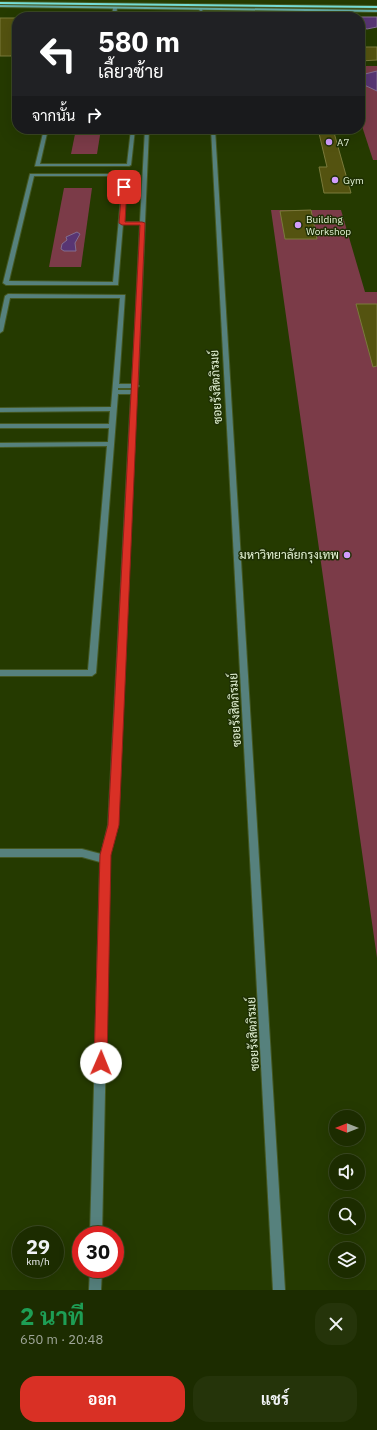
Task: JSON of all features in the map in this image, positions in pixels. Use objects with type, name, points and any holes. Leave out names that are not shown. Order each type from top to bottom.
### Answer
[{"type":"highway","points":[[231,0],[377,2]]},
{"type":"highway","points":[[0,3],[377,7]]},
{"type":"main road","points":[[0,6],[377,11]]},
{"type":"street","points":[[115,8],[115,12]]},
{"type":"street","points":[[45,134],[37,165],[129,165],[132,134]]},
{"type":"street","points":[[96,1226],[106,859],[113,825],[136,389],[147,134]]},
{"type":"street","name":"ซอยรังสิตภิรมย์","points":[[213,134],[279,1290]]},
{"type":"street","points":[[32,175],[125,175],[122,223],[116,284],[6,283],[32,175]]},
{"type":"street","points":[[122,223],[142,223]]},
{"type":"street","points":[[0,331],[8,296],[123,296],[92,673],[0,673]]},
{"type":"street","points":[[115,389],[136,389]]},
{"type":"street","points":[[0,410],[114,409]]},
{"type":"street","points":[[0,426],[113,426]]},
{"type":"street","points":[[0,445],[111,444]]},
{"type":"street","points":[[0,853],[82,853],[106,859]]},
{"type":"street","points":[[95,1290],[96,1278]]},
{"type":"shaded area","points":[[365,17],[377,17],[377,27],[365,28]]},
{"type":"shaded area","points":[[365,66],[377,66],[377,160],[373,160],[365,134]]},
{"type":"shaded area","points":[[377,71],[377,91],[365,85],[365,74]]},
{"type":"shaded area","points":[[75,134],[100,134],[97,154],[71,154]]},
{"type":"shaded area","points":[[64,188],[92,188],[81,267],[49,267]]},
{"type":"shaded area","name":"มหาวิทยาลัยกรุงเทพ","points":[[271,210],[341,210],[365,292],[377,292],[377,958]]},
{"type":"shaded area","points":[[77,232],[80,234],[75,243],[76,251],[64,251],[61,249],[62,244],[67,240],[66,237]]},
{"type":"building","points":[[0,18],[12,18],[12,54],[11,56],[0,56]]},
{"type":"building","points":[[365,47],[377,47],[377,60],[365,61]]},
{"type":"building","points":[[319,134],[334,134],[351,193],[324,193],[319,167],[327,167]]},
{"type":"building","name":"Building Workshop","points":[[311,210],[317,239],[285,239],[280,211]]},
{"type":"building","points":[[356,304],[377,304],[377,366],[373,367]]},
{"type":"place","name":"A7","points":[[329,142]]},
{"type":"place","name":"Gym","points":[[335,180]]},
{"type":"place","name":"Building Workshop","points":[[298,225]]},
{"type":"place","name":"มหาวิทยาลัยกรุงเทพ","points":[[347,555]]},
{"type":"route","points":[[101,1063],[105,855],[113,825],[135,407],[142,223],[122,223],[124,187]]}]
